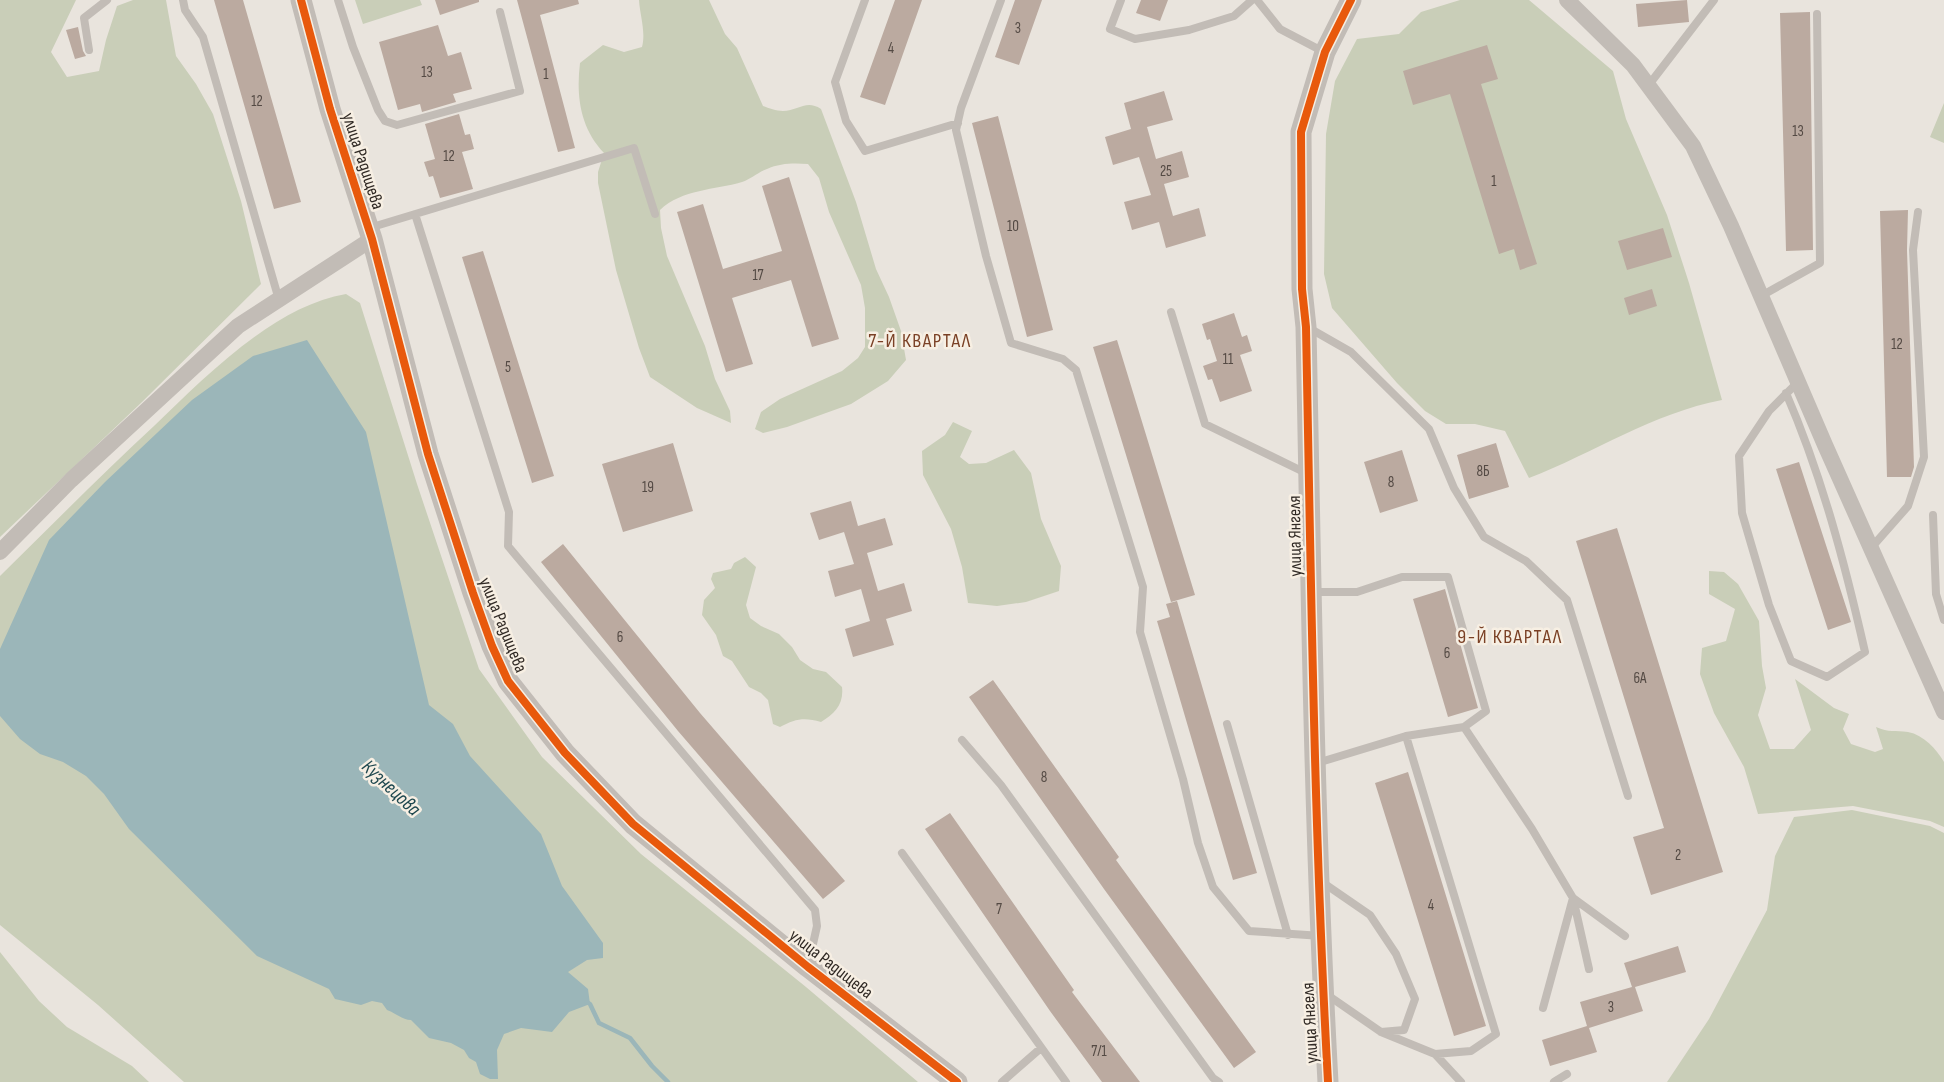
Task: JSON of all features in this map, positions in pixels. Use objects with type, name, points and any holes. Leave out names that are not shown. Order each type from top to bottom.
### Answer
[{"type":"street","name":"улица Радищева","points":[[301,0],[330,109],[371,234],[428,454],[473,594],[508,681],[565,753],[633,824],[808,967],[957,1082]]},
{"type":"street","name":"улица Янгеля","points":[[1328,1082],[1323,992],[1311,592],[1306,327],[1302,289],[1301,132],[1325,52],[1351,0]]},
{"type":"street","points":[[1567,0],[1633,65],[1693,146],[1761,296],[1792,387],[1871,548],[1944,712]]},
{"type":"street","points":[[0,552],[71,480],[238,326],[279,300],[371,234]]},
{"type":"lane","points":[[89,50],[84,18],[107,0]]},
{"type":"lane","points":[[183,0],[185,10],[202,37],[279,300]]},
{"type":"lane","points":[[338,0],[352,47],[378,110],[385,121],[397,125],[520,91],[500,12]]},
{"type":"lane","points":[[865,0],[835,82],[846,120],[865,151],[957,123]]},
{"type":"lane","points":[[1001,0],[961,108],[956,130],[1011,343],[1063,359],[1076,370],[1143,587],[1140,632],[1183,779],[1198,843],[1213,887],[1249,931],[1322,936]]},
{"type":"lane","points":[[1121,0],[1110,29],[1135,39],[1189,30],[1234,16],[1252,0]]},
{"type":"lane","points":[[1257,0],[1280,29],[1325,52]]},
{"type":"lane","points":[[1648,86],[1714,0]]},
{"type":"lane","points":[[1761,296],[1820,263],[1817,14]]},
{"type":"lane","points":[[371,234],[415,214],[634,148],[655,214]]},
{"type":"lane","points":[[1871,548],[1908,506],[1924,457],[1913,250],[1917,212]]},
{"type":"lane","points":[[415,214],[509,512],[508,546],[815,910],[817,926],[808,967]]},
{"type":"lane","points":[[1171,312],[1205,424],[1309,474]]},
{"type":"lane","points":[[1306,327],[1351,352],[1429,429],[1454,488],[1485,537],[1527,561],[1567,600],[1628,796]]},
{"type":"lane","points":[[1792,387],[1845,564],[1865,652],[1827,678],[1791,661],[1769,605],[1742,513],[1739,456],[1769,411],[1792,387]]},
{"type":"lane","points":[[1933,516],[1936,594],[1944,620]]},
{"type":"lane","points":[[1311,592],[1357,592],[1402,577],[1448,577],[1486,711],[1464,727],[1406,736],[1317,764]]},
{"type":"lane","points":[[1227,724],[1288,935]]},
{"type":"lane","points":[[1464,727],[1532,829],[1573,898],[1589,969]]},
{"type":"lane","points":[[1406,736],[1496,1034],[1471,1051],[1435,1054]]},
{"type":"lane","points":[[962,740],[1002,785],[1213,1078],[1219,1082]]},
{"type":"lane","points":[[902,853],[1066,1082]]},
{"type":"lane","points":[[1320,881],[1370,915],[1396,954],[1415,999],[1404,1030],[1381,1032]]},
{"type":"lane","points":[[1573,898],[1625,936]]},
{"type":"lane","points":[[1544,1008],[1573,898]]},
{"type":"lane","points":[[1323,992],[1381,1032],[1435,1054],[1461,1082]]},
{"type":"lane","points":[[1002,1082],[1041,1048]]},
{"type":"lane","points":[[1554,1082],[1567,1074]]},
{"type":"green space","points":[[0,0],[76,0],[51,52],[67,77],[99,71],[117,6],[133,0],[166,0],[176,56],[196,84],[213,114],[241,201],[261,284],[142,402],[0,537]]},
{"type":"green space","points":[[355,0],[420,0],[422,5],[363,24]]},
{"type":"green space","points":[[639,0],[709,0],[725,34],[737,48],[763,106],[780,111],[806,105],[821,109],[856,202],[876,269],[901,331],[906,360],[888,381],[851,404],[787,427],[763,433],[755,429],[761,412],[780,399],[842,371],[858,358],[865,347],[865,308],[861,285],[829,212],[819,178],[808,164],[772,167],[742,182],[688,194],[660,210],[667,256],[705,346],[715,379],[730,411],[731,423],[697,408],[650,377],[616,270],[598,183],[598,172],[604,153],[585,122],[579,87],[580,63],[603,45],[624,52],[642,47],[643,30]]},
{"type":"green space","points":[[1460,0],[1529,0],[1613,71],[1626,119],[1667,215],[1722,400],[1672,414],[1529,478],[1505,431],[1475,424],[1446,424],[1425,411],[1397,383],[1332,308],[1324,274],[1326,134],[1335,81],[1357,39],[1399,34],[1421,12]]},
{"type":"green space","points":[[1944,103],[1944,143],[1930,137]]},
{"type":"green space","points":[[346,294],[360,303],[479,669],[542,757],[641,854],[806,987],[918,1082],[184,1082],[98,1005],[0,925],[0,576],[95,482],[242,346],[293,313],[319,301]]},
{"type":"green space","points":[[953,422],[972,431],[960,457],[969,464],[986,463],[1014,450],[1031,473],[1041,519],[1061,566],[1059,591],[1026,602],[997,606],[968,603],[962,567],[951,529],[923,475],[922,451],[945,435]]},
{"type":"green space","points":[[745,557],[756,567],[746,605],[750,618],[779,634],[792,647],[800,660],[813,669],[826,672],[842,687],[842,699],[838,708],[821,722],[805,719],[780,727],[773,724],[768,700],[761,693],[749,687],[732,661],[723,656],[716,635],[702,615],[704,600],[715,588],[711,579],[713,573],[731,569],[734,563]]},
{"type":"green space","points":[[1709,571],[1724,572],[1738,584],[1759,621],[1766,688],[1758,715],[1770,749],[1794,749],[1811,730],[1795,679],[1834,708],[1849,714],[1843,729],[1851,744],[1875,752],[1883,749],[1876,727],[1914,734],[1929,743],[1944,762],[1944,827],[1930,821],[1853,806],[1758,814],[1744,767],[1714,713],[1700,674],[1702,648],[1726,641],[1735,609],[1709,594]]},
{"type":"green space","points":[[1852,810],[1930,826],[1944,833],[1944,1082],[1667,1082],[1709,1019],[1767,910],[1775,856],[1794,817]]},
{"type":"green space","points":[[0,952],[39,1001],[67,1027],[132,1066],[149,1082],[0,1082]]},
{"type":"water","points":[[307,340],[366,432],[429,705],[453,724],[470,756],[541,834],[562,886],[603,943],[603,958],[587,960],[568,972],[588,989],[590,1004],[569,1012],[552,1032],[521,1028],[504,1034],[497,1050],[498,1079],[490,1079],[480,1074],[476,1062],[469,1058],[464,1050],[451,1043],[429,1038],[411,1020],[387,1010],[382,1003],[372,1001],[361,1005],[335,999],[329,989],[257,956],[129,829],[104,794],[86,776],[63,762],[40,754],[20,739],[0,716],[0,649],[49,540],[105,482],[192,400],[253,356]]},
{"type":"building","points":[[214,0],[243,0],[301,202],[274,209]]},
{"type":"building","points":[[435,0],[479,0],[479,2],[440,15]]},
{"type":"building","points":[[517,0],[578,0],[579,4],[540,15],[575,148],[558,152]]},
{"type":"building","points":[[895,0],[922,0],[885,105],[860,97]]},
{"type":"building","points":[[1015,0],[1042,0],[1019,65],[995,57]]},
{"type":"building","points":[[1141,0],[1168,0],[1160,21],[1136,13]]},
{"type":"building","points":[[1687,0],[1689,22],[1638,27],[1636,4]]},
{"type":"building","points":[[1810,12],[1813,250],[1786,251],[1780,13]]},
{"type":"building","points":[[438,25],[448,56],[461,52],[472,89],[453,94],[456,102],[422,112],[420,104],[398,110],[379,42]]},
{"type":"building","points":[[78,27],[86,56],[75,59],[66,30]]},
{"type":"building","points":[[1487,45],[1498,79],[1481,84],[1537,264],[1520,270],[1514,249],[1499,254],[1450,94],[1413,105],[1403,71]]},
{"type":"building","points":[[1164,91],[1173,120],[1147,127],[1156,159],[1182,151],[1189,177],[1164,184],[1173,216],[1199,208],[1206,236],[1166,248],[1159,222],[1132,230],[1124,202],[1151,195],[1139,157],[1113,165],[1105,137],[1131,129],[1124,103]]},
{"type":"building","points":[[459,114],[465,135],[470,134],[474,149],[462,152],[473,189],[440,198],[433,176],[429,177],[424,162],[435,159],[425,124]]},
{"type":"building","points":[[998,116],[1053,330],[1027,337],[972,123]]},
{"type":"building","points":[[789,177],[839,339],[812,347],[791,280],[732,298],[753,364],[726,372],[677,212],[703,204],[723,269],[782,251],[762,186]]},
{"type":"building","points":[[1908,210],[1907,250],[1914,467],[1911,477],[1887,477],[1880,211]]},
{"type":"building","points":[[1663,228],[1672,257],[1627,270],[1618,241]]},
{"type":"building","points":[[483,251],[554,476],[532,483],[462,257]]},
{"type":"building","points":[[1652,289],[1657,306],[1629,315],[1624,298]]},
{"type":"building","points":[[1234,313],[1242,337],[1247,335],[1252,351],[1240,355],[1252,391],[1220,402],[1212,379],[1208,380],[1203,366],[1217,361],[1202,324]]},
{"type":"building","points":[[1117,340],[1195,595],[1171,602],[1093,347]]},
{"type":"building","points":[[673,443],[693,511],[623,532],[602,464]]},
{"type":"building","points":[[1496,443],[1509,487],[1469,499],[1457,455]]},
{"type":"building","points":[[1402,450],[1418,501],[1380,513],[1364,462]]},
{"type":"building","points":[[1799,462],[1851,622],[1828,630],[1776,469]]},
{"type":"building","points":[[851,501],[858,526],[885,518],[893,545],[867,553],[878,591],[904,583],[912,611],[886,619],[894,645],[853,657],[845,629],[870,621],[861,589],[835,597],[828,571],[854,564],[844,532],[819,540],[810,513]]},
{"type":"building","points":[[1617,528],[1723,872],[1651,895],[1633,837],[1664,828],[1576,541]]},
{"type":"building","points":[[563,544],[700,713],[845,881],[823,899],[678,731],[541,562]]},
{"type":"building","points":[[1445,589],[1478,708],[1448,717],[1413,599]]},
{"type":"building","points":[[1177,601],[1257,873],[1233,880],[1157,621],[1170,617],[1166,604]]},
{"type":"building","points":[[993,680],[1119,857],[1116,860],[1256,1052],[1234,1068],[969,697]]},
{"type":"building","points":[[1408,772],[1486,1026],[1454,1036],[1375,783]]},
{"type":"building","points":[[950,813],[1074,990],[1072,992],[1140,1082],[1102,1082],[1050,1011],[925,829]]},
{"type":"building","points":[[1678,946],[1686,972],[1635,987],[1643,1011],[1589,1028],[1597,1052],[1550,1066],[1542,1040],[1587,1026],[1580,1002],[1632,987],[1624,963]]},
{"type":"waterway","name":"Кузнецова","points":[[587,1002],[599,1023],[630,1038],[668,1082]]},
{"type":"cycle path","points":[[301,0],[330,109],[372,239],[428,454],[473,593],[492,646],[508,681],[565,753],[633,824],[808,967],[957,1082]]},
{"type":"cycle path","points":[[1328,1082],[1316,799],[1306,327],[1302,289],[1301,132],[1325,52],[1351,0]]},
{"type":"district","name":"7-Й КВАРТАЛ","points":[[920,341]]},
{"type":"district","name":"9-Й КВАРТАЛ","points":[[1510,637]]}]
